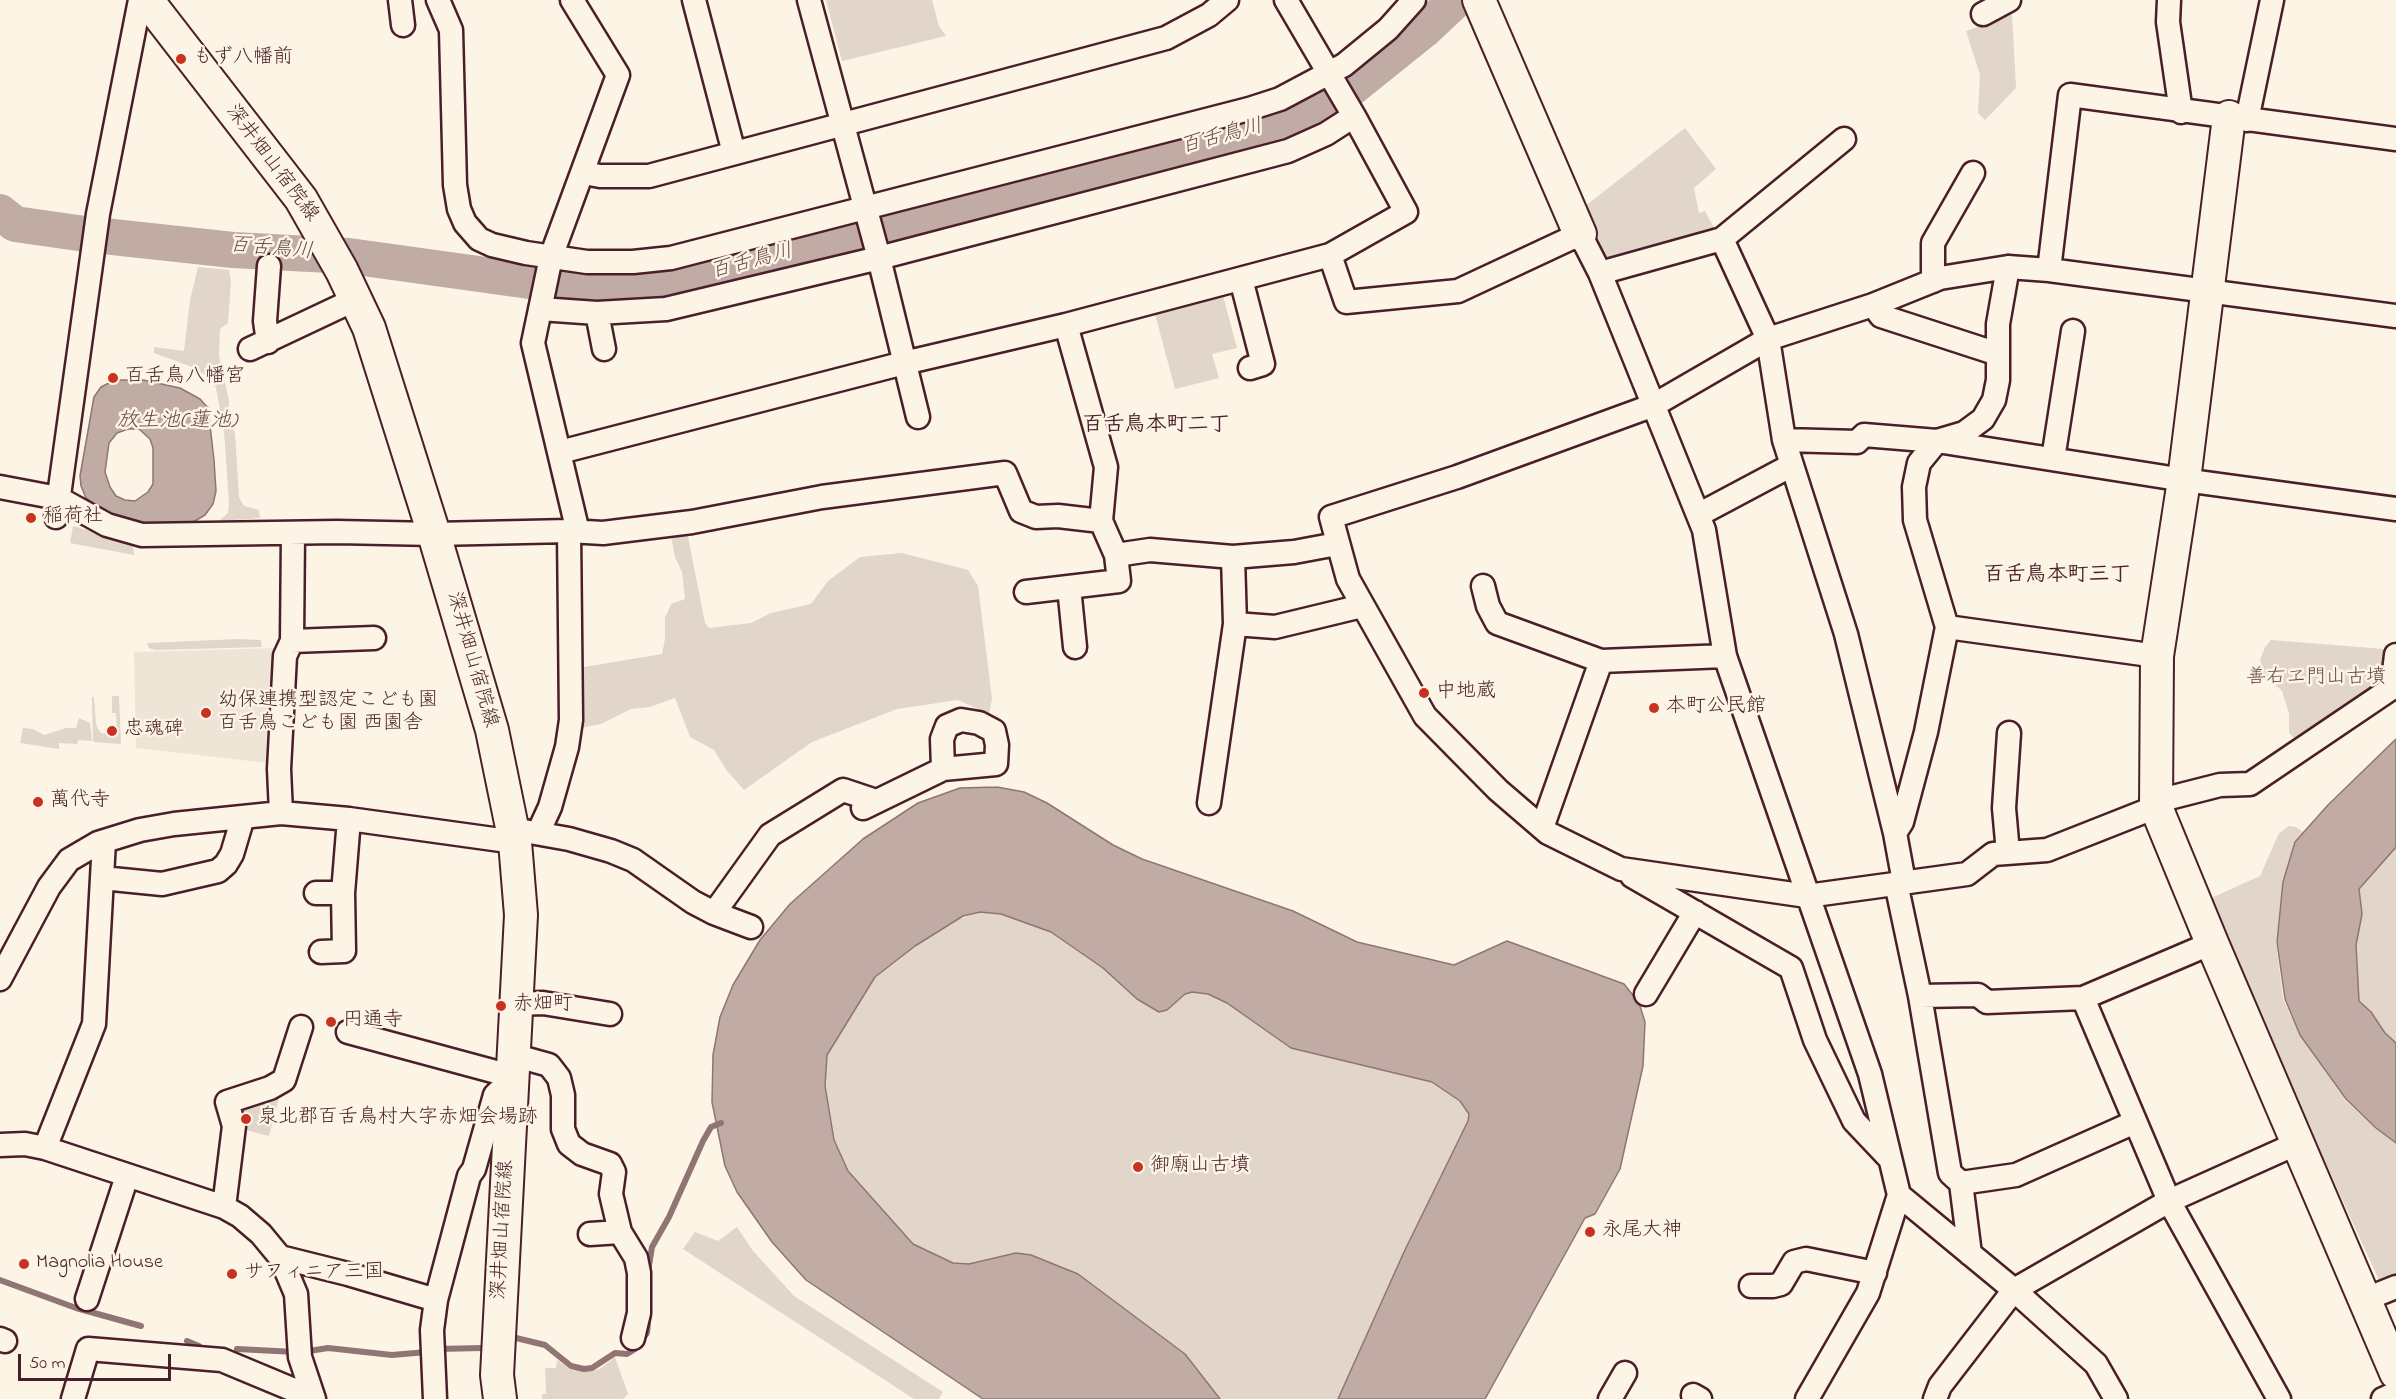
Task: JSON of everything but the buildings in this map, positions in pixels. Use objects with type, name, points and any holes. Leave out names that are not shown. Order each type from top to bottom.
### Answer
[{"type":"street","points":[[57,508],[96,226],[140,0]]},
{"type":"street","name":"深井畑山宿院線","points":[[147,0],[296,192],[322,233],[356,299],[369,328],[434,534],[522,835],[520,960],[512,1070],[497,1375],[500,1399]]},
{"type":"street","points":[[400,0],[403,25]]},
{"type":"street","points":[[438,0],[451,30],[455,185],[459,209],[465,223],[480,239],[492,245],[550,261],[587,262],[633,262],[671,258],[866,212],[1249,109],[1332,79],[1344,65],[1388,29],[1414,0]]},
{"type":"street","points":[[522,835],[550,807],[567,747],[571,720],[574,531],[560,452],[532,343],[550,261],[618,75],[572,0]]},
{"type":"street","points":[[694,0],[734,153]]},
{"type":"street","points":[[810,0],[841,124],[878,253],[918,417]]},
{"type":"street","points":[[584,173],[600,176],[649,176],[1166,38],[1209,15],[1227,0]]},
{"type":"street","points":[[560,452],[904,363],[1066,325],[1330,255],[1406,212],[1352,112],[1286,0]]},
{"type":"street","points":[[1983,14],[2009,0]]},
{"type":"street","points":[[2169,0],[2168,22],[2181,112]]},
{"type":"street","points":[[2272,0],[2238,119],[2207,291],[2184,480],[2157,656],[2156,807],[2396,1373]]},
{"type":"street","points":[[1489,4],[1580,234],[1600,273],[1704,530],[1725,656],[1870,1074],[1899,1195],[1868,1293],[1807,1399]]},
{"type":"street","points":[[2049,270],[2070,95],[2181,112],[2396,139]]},
{"type":"street","points":[[540,306],[597,313],[666,309],[878,253],[1288,151],[1326,134],[1352,112]]},
{"type":"street","points":[[1600,273],[1722,239],[1844,139]]},
{"type":"street","points":[[1933,281],[1933,243],[1973,172]]},
{"type":"street","points":[[1330,255],[1346,302],[1458,291],[1580,234]]},
{"type":"street","points":[[1722,239],[1768,339],[1784,440],[1846,634],[1895,833],[1900,883],[1950,1173],[1961,1183],[1970,1254]]},
{"type":"street","points":[[269,266],[265,321],[259,346],[356,299]]},
{"type":"street","points":[[1895,833],[1902,822],[1926,732],[1947,627],[1915,520],[1914,487],[1919,463],[1937,441],[1964,433],[1983,419],[1994,400],[1998,380],[1998,324],[2008,267]]},
{"type":"street","points":[[1891,1160],[1854,1121],[1815,1040],[1791,968],[1621,869],[1548,833],[1498,790],[1425,716],[1348,579],[1330,517],[1457,477],[1654,405],[1768,339],[1873,305],[1933,281],[2008,267],[2049,270],[2396,316]]},
{"type":"street","points":[[1241,279],[1263,364],[1250,368]]},
{"type":"street","points":[[1873,305],[1881,316],[1998,354]]},
{"type":"street","points":[[597,313],[604,349]]},
{"type":"street","points":[[1026,592],[1119,581],[1116,555],[1101,521],[1106,467],[1066,325]]},
{"type":"street","points":[[2053,459],[2073,331]]},
{"type":"street","points":[[1784,440],[1857,442],[1864,435],[1937,441],[2184,480],[2396,509]]},
{"type":"street","points":[[1698,515],[1792,465]]},
{"type":"street","points":[[0,487],[142,535],[293,532],[434,534],[574,531],[603,533],[692,522],[822,496],[1005,473],[1021,511],[1029,515],[1101,521]]},
{"type":"street","points":[[281,813],[279,769],[285,656],[292,641],[293,532]]},
{"type":"street","points":[[1116,555],[1150,550],[1233,557],[1294,552],[1338,544]]},
{"type":"street","points":[[1209,803],[1235,624],[1233,557]]},
{"type":"street","points":[[1484,586],[1488,606],[1497,623],[1600,661],[1725,656]]},
{"type":"street","points":[[1069,587],[1075,647]]},
{"type":"street","points":[[1235,624],[1275,627],[1362,606]]},
{"type":"street","points":[[1947,627],[2157,656]]},
{"type":"street","points":[[292,641],[374,638]]},
{"type":"street","points":[[1621,869],[1807,896],[1967,874],[1993,854],[2048,850],[2156,807],[2169,798],[2220,785],[2250,784],[2394,688],[2396,655]]},
{"type":"street","points":[[1542,828],[1600,661]]},
{"type":"street","points":[[2008,853],[2004,808],[2009,733]]},
{"type":"street","points":[[714,913],[770,835],[843,790],[870,805],[942,770]]},
{"type":"street","points":[[0,980],[9,939],[69,860],[104,841],[151,828],[281,813],[522,835],[611,850],[633,860],[673,889],[714,913],[751,927]]},
{"type":"street","points":[[102,878],[162,884],[218,871],[232,854],[243,817]]},
{"type":"street","points":[[321,952],[344,951],[343,893],[349,819]]},
{"type":"street","points":[[45,1148],[94,1023],[104,841]]},
{"type":"street","points":[[316,893],[343,893]]},
{"type":"street","points":[[1646,994],[1695,912]]},
{"type":"street","points":[[1920,996],[1978,995],[1987,1002],[2083,998],[2212,942]]},
{"type":"street","points":[[2083,998],[2169,1201],[2278,1399]]},
{"type":"street","points":[[516,1004],[543,1003],[610,1014]]},
{"type":"street","points":[[224,1207],[234,1141],[234,1126],[226,1102],[270,1088],[284,1080],[301,1026]]},
{"type":"street","points":[[348,1032],[512,1070],[549,1065],[559,1078],[563,1095],[563,1129],[569,1144],[582,1154],[610,1164],[614,1172],[611,1194],[620,1232],[636,1258],[639,1273],[639,1314],[633,1338]]},
{"type":"street","points":[[435,1399],[432,1330],[436,1300],[469,1176],[474,1169],[495,1095],[512,1070]]},
{"type":"street","points":[[1961,1183],[2016,1175],[2135,1122]]},
{"type":"street","points":[[1940,1395],[2014,1290],[2169,1201],[2298,1143]]},
{"type":"street","points":[[0,1145],[25,1144],[45,1148],[224,1207],[240,1216],[261,1234],[280,1257],[296,1294],[300,1357],[314,1398]]},
{"type":"street","points":[[87,1299],[127,1176]]},
{"type":"street","points":[[1899,1195],[2014,1290],[2096,1364],[2116,1399]]},
{"type":"street","points":[[590,1234],[620,1232]]},
{"type":"street","points":[[280,1257],[436,1300]]},
{"type":"street","points":[[1751,1286],[1781,1284],[1794,1262],[1806,1259],[1875,1273]]},
{"type":"street","points":[[2366,1299],[2396,1287]]},
{"type":"street","points":[[73,1399],[88,1349],[222,1360],[314,1398]]},
{"type":"street","points":[[1610,1399],[1625,1373]]},
{"type":"street","points":[[2383,1399],[2396,1393]]},
{"type":"shaded area","name":"幼保連携型認定こども園 百舌鳥こども園 西園舎","points":[[278,648],[275,756],[268,763],[136,748],[134,652]]},
{"type":"green space","points":[[826,0],[932,0],[939,26],[946,36],[842,61]]},
{"type":"green space","points":[[2012,14],[2016,88],[1985,120],[1978,113],[1980,75],[1966,31]]},
{"type":"green space","points":[[1685,128],[1716,169],[1694,188],[1699,213],[1705,211],[1714,228],[1616,261],[1605,257],[1584,207]]},
{"type":"green space","points":[[198,267],[229,270],[231,281],[228,323],[220,329],[219,356],[229,401],[228,414],[235,434],[239,497],[244,506],[259,510],[260,518],[219,521],[228,513],[229,502],[224,431],[216,388],[195,368],[154,353],[154,347],[184,351],[190,300]]},
{"type":"green space","points":[[1223,296],[1237,348],[1212,354],[1219,378],[1175,389],[1155,314]]},
{"type":"green space","points":[[73,526],[133,543],[134,555],[70,543]]},
{"type":"green space","points":[[687,532],[705,623],[709,628],[751,623],[771,613],[811,604],[828,581],[860,557],[902,553],[968,570],[978,586],[992,699],[989,714],[958,700],[897,709],[812,742],[744,790],[727,771],[714,750],[690,737],[675,698],[650,707],[631,709],[601,724],[581,728],[584,667],[662,654],[665,618],[671,604],[685,599],[682,572],[675,557],[671,536]]},
{"type":"green space","points":[[261,640],[262,647],[155,650],[149,648],[147,643]]},
{"type":"green space","name":"善右ヱ門山古墳","points":[[2271,640],[2384,649],[2380,680],[2298,738],[2293,737],[2289,733],[2289,713],[2282,691],[2264,675],[2260,660],[2265,647]]},
{"type":"green space","points":[[112,696],[119,696],[121,744],[93,742],[92,697],[94,697],[98,729],[101,733],[117,733],[116,713],[112,713]]},
{"type":"green space","points":[[79,718],[90,723],[92,741],[78,740],[77,744],[59,743],[59,749],[20,743],[23,728],[33,729],[44,735],[66,728],[76,728]]},
{"type":"green space","points":[[2289,826],[2296,827],[2303,832],[2294,842],[2283,882],[2276,942],[2283,999],[2300,1036],[2345,1100],[2396,1144],[2396,1278],[2387,1282],[2379,1280],[2262,1024],[2209,899],[2260,876],[2279,833]]},
{"type":"green space","points":[[2396,847],[2396,1043],[2359,1001],[2356,945],[2362,914],[2358,889]]},
{"type":"green space","points":[[980,912],[1001,914],[1051,932],[1103,968],[1137,999],[1152,1008],[1167,1010],[1185,994],[1192,992],[1208,994],[1227,1003],[1291,1048],[1432,1082],[1460,1101],[1469,1114],[1468,1121],[1404,1252],[1338,1399],[1220,1399],[1185,1354],[1031,1255],[1016,1253],[969,1264],[953,1263],[913,1244],[848,1171],[834,1139],[825,1086],[827,1055],[875,977],[915,946],[956,920]]},
{"type":"green space","points":[[269,1096],[279,1098],[269,1136],[242,1129],[237,1103]]},
{"type":"green space","points":[[737,1227],[753,1251],[794,1296],[943,1392],[939,1399],[914,1399],[683,1249],[695,1232],[718,1241]]},
{"type":"green space","points":[[615,1357],[628,1394],[623,1399],[542,1399],[542,1394],[546,1394],[545,1368],[556,1368],[557,1360],[571,1370],[592,1371],[600,1369]]},
{"type":"water","name":"放生池(蓮池)","points":[[143,380],[180,388],[200,399],[208,408],[216,491],[213,504],[205,515],[190,524],[146,525],[107,513],[86,498],[80,476],[94,397],[101,387],[111,382]],"holes":[[[128,429],[139,429],[150,439],[153,448],[153,484],[148,492],[135,501],[125,500],[116,496],[105,472],[109,443],[117,433]]]},
{"type":"water","points":[[2396,739],[2396,847],[2359,889],[2362,914],[2356,945],[2359,1001],[2396,1043],[2396,1143],[2376,1128],[2346,1099],[2300,1035],[2285,999],[2277,942],[2283,882],[2295,842],[2328,805]]},
{"type":"water","points":[[997,787],[1024,792],[1047,803],[1113,845],[1142,859],[1293,911],[1357,942],[1454,965],[1507,941],[1624,984],[1639,1003],[1645,1022],[1643,1066],[1620,1169],[1595,1214],[1585,1218],[1485,1399],[1338,1399],[1404,1252],[1468,1121],[1469,1114],[1460,1101],[1432,1082],[1291,1048],[1227,1003],[1208,994],[1192,992],[1185,994],[1167,1010],[1159,1012],[1137,999],[1103,968],[1051,932],[1001,914],[980,912],[963,916],[915,946],[875,977],[827,1055],[825,1086],[834,1140],[848,1171],[913,1244],[953,1263],[969,1264],[1016,1253],[1031,1255],[1078,1274],[1185,1354],[1220,1399],[983,1399],[806,1280],[772,1242],[737,1192],[725,1166],[712,1102],[713,1055],[720,1017],[733,985],[760,940],[790,904],[863,839],[918,803],[960,788]]},
{"type":"waterway","name":"百舌鳥川","points":[[0,212],[15,224],[85,234],[233,250],[349,256],[558,285],[647,285],[704,276],[860,231],[1292,119],[1353,87],[1424,30],[1456,0]]},
{"type":"waterway","points":[[648,1272],[652,1247],[669,1217],[703,1141],[711,1127],[721,1123]]},
{"type":"waterway","points":[[0,1280],[76,1308],[141,1326]]},
{"type":"waterway","points":[[512,1337],[545,1345],[571,1366],[592,1368],[615,1353],[627,1354],[635,1349],[647,1333],[649,1312]]},
{"type":"waterway","points":[[187,1341],[199,1346]]},
{"type":"waterway","points":[[309,1351],[328,1348],[392,1355],[427,1352]]},
{"type":"waterway","points":[[437,1349],[483,1348]]},
{"type":"waterway","points":[[237,1349],[295,1352]]},
{"type":"place","name":"もず八幡前","points":[[181,59]]},
{"type":"place","name":"百舌鳥八幡宮","points":[[113,378]]},
{"type":"place","name":"稲荷社","points":[[31,518]]},
{"type":"place","name":"中地蔵","points":[[1424,693]]},
{"type":"place","name":"本町公民館","points":[[1654,708]]},
{"type":"place","name":"幼保連携型認定こども園 百舌鳥こども園 西園舎","points":[[206,713]]},
{"type":"place","name":"忠魂碑","points":[[112,731]]},
{"type":"place","name":"萬代寺","points":[[38,802]]},
{"type":"place","name":"赤畑町","points":[[501,1006]]},
{"type":"place","name":"円通寺","points":[[331,1022]]},
{"type":"place","name":"泉北郡百舌鳥村大字赤畑会場跡","points":[[246,1119]]},
{"type":"place","name":"御廟山古墳","points":[[1138,1167]]},
{"type":"place","name":"永尾大神","points":[[1590,1232]]},
{"type":"place","name":"Magnolia House","points":[[24,1264]]},
{"type":"place","name":"サフィニア三国","points":[[232,1274]]},
{"type":"district","name":"百舌鳥本町二丁","points":[[1156,427]]},
{"type":"district","name":"百舌鳥本町三丁","points":[[2057,577]]}]
